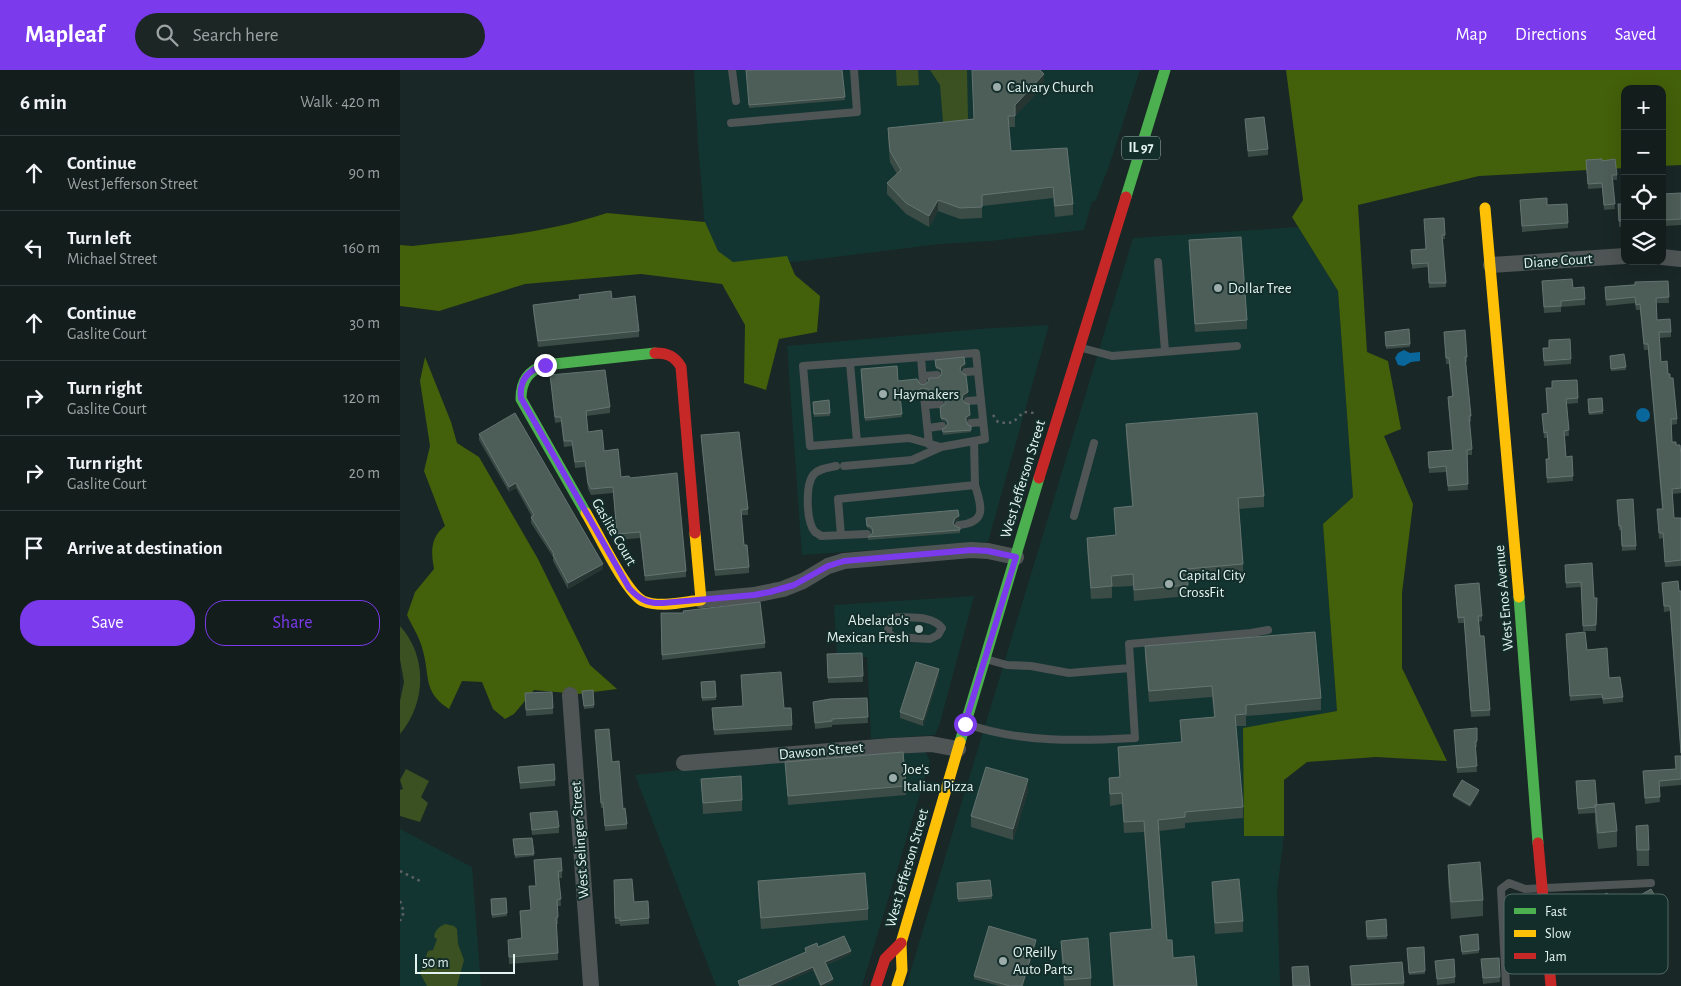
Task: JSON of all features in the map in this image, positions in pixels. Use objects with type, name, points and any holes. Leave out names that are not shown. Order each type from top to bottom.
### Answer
[{"type":"street","name":"West Jefferson Street","points":[[897,986],[902,970],[901,943],[926,854],[1165,70]]},
{"type":"street","name":"West Enos Avenue","points":[[1485,208],[1524,649],[1543,894]]},
{"type":"street","name":"Diane Court","points":[[1491,265],[1621,256]]},
{"type":"street","points":[[1666,257],[1681,259]]},
{"type":"street","name":"Gaslite Court","points":[[655,353],[665,353],[673,356],[678,361],[682,375],[702,600],[652,604],[643,601],[629,588],[521,398],[522,380],[530,371],[545,365],[655,353]]},
{"type":"street","points":[[702,600],[754,595],[783,589],[803,581],[828,566],[844,561],[972,550],[988,551],[1016,557]]},
{"type":"street","name":"West Selinger Street","points":[[570,695],[591,986]]},
{"type":"street","name":"Dawson Street","points":[[684,763],[931,744],[958,750]]},
{"type":"street","name":"IL 97","points":[[876,986],[885,959],[901,943]]},
{"type":"lane","points":[[732,70],[736,101]]},
{"type":"lane","points":[[731,123],[857,112],[854,70]]},
{"type":"lane","points":[[1158,262],[1165,351]]},
{"type":"lane","points":[[1080,348],[1112,356],[1237,346]]},
{"type":"lane","points":[[867,534],[821,536],[815,532],[811,524],[808,506],[808,488],[813,475],[822,468],[912,460],[941,447],[985,439],[976,353],[803,366],[810,446],[909,438],[941,447]]},
{"type":"lane","points":[[921,357],[923,379],[937,375]]},
{"type":"lane","points":[[850,363],[856,442]]},
{"type":"lane","points":[[966,372],[978,371]]},
{"type":"lane","points":[[968,401],[981,400]]},
{"type":"lane","points":[[929,444],[925,401],[940,404]]},
{"type":"lane","points":[[971,423],[983,422]]},
{"type":"lane","points":[[928,428],[942,426]]},
{"type":"lane","points":[[959,526],[977,521],[980,514],[981,505],[975,485],[974,442]]},
{"type":"lane","points":[[1074,516],[1094,443]]},
{"type":"lane","points":[[841,535],[838,499],[975,485]]},
{"type":"lane","points":[[896,617],[924,618],[938,623],[942,628],[938,635],[930,639],[893,637],[888,632],[889,620],[896,617]]},
{"type":"lane","points":[[965,724],[987,731],[1048,739],[1082,741],[1135,738],[1128,644],[1268,630]]},
{"type":"lane","points":[[985,659],[1007,665],[1031,666],[1069,673],[1130,668]]},
{"type":"lane","points":[[1504,947],[1501,889],[1509,883],[1525,889],[1651,883]]},
{"type":"path","points":[[992,416],[994,415],[998,422],[1008,423],[1014,422],[1024,412],[1035,413]]},
{"type":"path","points":[[400,871],[420,880]]},
{"type":"path","points":[[400,902],[404,912],[400,921]]},
{"type":"shaded area","points":[[694,70],[1140,70],[1110,163],[1096,200],[1092,202],[1084,230],[991,241],[940,244],[795,262],[737,265],[718,256],[705,229]]},
{"type":"shaded area","points":[[1298,227],[1338,291],[1353,497],[1323,524],[1337,711],[1243,729],[1244,836],[1284,836],[1277,891],[1280,986],[906,986],[1133,238]]},
{"type":"shaded area","points":[[1049,325],[988,542],[802,555],[787,346],[979,329]]},
{"type":"shaded area","points":[[974,596],[940,723],[935,735],[871,739],[867,657],[837,658],[834,605]]},
{"type":"shaded area","points":[[925,751],[930,761],[862,986],[716,986],[635,775],[728,765]]},
{"type":"shaded area","points":[[400,829],[472,867],[481,986],[400,986]]},
{"type":"green space","points":[[896,70],[918,70],[919,85],[897,86]]},
{"type":"green space","points":[[930,70],[967,70],[968,120],[943,122],[940,85]]},
{"type":"green space","points":[[1286,70],[1681,70],[1681,165],[1666,166],[1666,85],[1621,85],[1621,168],[1479,176],[1358,205],[1367,352],[1388,361],[1401,429],[1384,436],[1413,504],[1402,593],[1402,668],[1447,761],[1376,757],[1307,762],[1284,780],[1284,836],[1244,836],[1243,728],[1337,711],[1323,524],[1353,497],[1338,291],[1292,217],[1303,200]]},
{"type":"green space","points":[[607,213],[705,222],[718,251],[733,262],[787,256],[795,275],[820,296],[817,332],[779,339],[766,390],[744,383],[745,325],[722,284],[641,274],[525,284],[439,311],[400,306],[400,245],[412,246],[511,235],[559,226]]},
{"type":"green space","points":[[425,357],[451,422],[457,443],[479,457],[538,559],[590,665],[617,689],[578,694],[534,690],[514,714],[505,719],[493,709],[482,682],[462,681],[449,709],[441,703],[431,690],[422,646],[407,615],[415,592],[434,569],[432,557],[434,540],[445,526],[424,471],[430,446],[420,381]]},
{"type":"green space","points":[[400,626],[409,638],[415,652],[420,680],[415,708],[409,722],[400,734],[400,701],[404,682],[400,659]]},
{"type":"green space","points":[[406,769],[429,781],[421,797],[428,803],[420,822],[400,816],[400,790],[403,789],[400,780]]},
{"type":"green space","points":[[445,924],[454,926],[457,929],[458,944],[464,960],[457,986],[427,986],[420,973],[428,951],[433,950],[437,939],[434,937],[435,932]]},
{"type":"water","points":[[1404,350],[1410,353],[1420,352],[1420,361],[1411,362],[1404,366],[1398,365],[1395,358],[1398,353]]},
{"type":"water","points":[[1640,408],[1646,408],[1650,415],[1646,422],[1640,422],[1636,418],[1636,412]]},
{"type":"building","points":[[746,70],[842,70],[845,97],[749,105]]},
{"type":"building","points":[[972,70],[1040,70],[1044,74],[1015,105],[1015,116],[1008,116],[1011,151],[1067,148],[1073,204],[1055,206],[1053,187],[982,195],[982,207],[960,208],[938,200],[929,216],[906,203],[887,183],[901,170],[890,151],[888,128],[974,119]]},
{"type":"building","points":[[1264,117],[1268,149],[1248,151],[1245,119]]},
{"type":"building","points":[[1602,159],[1602,161],[1615,159],[1617,175],[1612,175],[1615,204],[1604,205],[1602,183],[1588,184],[1586,160]]},
{"type":"building","points":[[1681,193],[1681,219],[1666,220],[1666,194]]},
{"type":"building","points":[[1547,198],[1547,205],[1567,204],[1568,223],[1522,226],[1520,200]]},
{"type":"building","points":[[1618,204],[1621,204],[1621,221],[1619,221]]},
{"type":"building","points":[[1444,218],[1445,235],[1442,235],[1446,283],[1429,283],[1428,263],[1412,264],[1411,250],[1426,249],[1424,219]]},
{"type":"building","points":[[1241,237],[1247,320],[1195,324],[1189,240]]},
{"type":"building","points":[[1572,279],[1573,288],[1584,287],[1585,299],[1561,301],[1561,306],[1544,307],[1542,281]]},
{"type":"building","points":[[1668,281],[1669,297],[1656,298],[1657,320],[1670,319],[1671,332],[1659,332],[1661,362],[1667,361],[1668,374],[1670,374],[1670,378],[1673,378],[1677,419],[1671,419],[1672,442],[1680,445],[1681,488],[1672,489],[1674,518],[1681,518],[1681,560],[1665,562],[1663,533],[1659,533],[1657,509],[1663,509],[1648,344],[1644,344],[1640,304],[1636,305],[1635,297],[1606,300],[1605,287],[1635,285],[1635,282]]},
{"type":"building","points":[[611,291],[612,299],[635,296],[639,331],[538,341],[533,305],[580,299],[579,295]]},
{"type":"building","points":[[1409,329],[1410,344],[1386,346],[1385,332]]},
{"type":"building","points":[[1465,330],[1467,357],[1465,357],[1471,416],[1469,416],[1472,449],[1467,450],[1468,484],[1448,486],[1446,466],[1429,468],[1428,452],[1453,450],[1448,397],[1453,396],[1449,358],[1446,358],[1444,332]]},
{"type":"building","points":[[1570,339],[1571,359],[1544,361],[1543,348],[1549,348],[1549,340]]},
{"type":"building","points":[[1624,354],[1626,367],[1611,369],[1610,356]]},
{"type":"building","points":[[964,357],[965,364],[961,366],[960,370],[966,375],[968,392],[963,395],[962,399],[965,403],[969,404],[970,415],[966,417],[966,421],[971,426],[971,430],[943,432],[942,429],[948,423],[946,419],[941,418],[940,407],[945,404],[945,398],[939,396],[939,392],[930,393],[928,389],[924,388],[920,389],[918,394],[900,396],[902,414],[865,418],[861,369],[897,366],[898,381],[917,379],[920,384],[924,385],[928,382],[929,378],[938,378],[942,374],[941,369],[936,367],[935,360]]},
{"type":"building","points":[[605,370],[610,407],[586,411],[588,432],[602,430],[604,451],[618,449],[621,477],[629,476],[630,478],[677,473],[686,571],[645,576],[640,532],[617,534],[613,487],[591,489],[588,483],[585,461],[575,462],[572,441],[564,441],[561,417],[555,417],[550,375]]},
{"type":"building","points":[[1577,380],[1578,398],[1566,399],[1569,430],[1564,431],[1566,457],[1572,456],[1573,476],[1547,478],[1546,459],[1549,459],[1547,432],[1544,433],[1542,414],[1548,413],[1546,388],[1552,388],[1552,381]]},
{"type":"building","points":[[1602,398],[1603,411],[1589,413],[1588,399]]},
{"type":"building","points":[[829,400],[830,413],[814,414],[813,402]]},
{"type":"building","points":[[515,413],[603,564],[568,583],[554,554],[531,517],[534,515],[516,483],[509,487],[479,434]]},
{"type":"building","points":[[1257,413],[1264,496],[1238,498],[1243,564],[1187,569],[1188,585],[1134,590],[1133,574],[1111,576],[1112,586],[1091,588],[1087,538],[1116,535],[1114,508],[1133,506],[1126,424]]},
{"type":"building","points":[[739,432],[748,509],[741,510],[744,545],[747,545],[749,567],[715,570],[701,435]]},
{"type":"building","points":[[1633,499],[1636,546],[1622,546],[1617,500]]},
{"type":"building","points":[[958,510],[959,516],[955,518],[953,523],[960,530],[868,537],[872,534],[873,530],[870,526],[867,526],[866,518]]},
{"type":"building","points":[[1592,563],[1594,598],[1597,598],[1596,625],[1583,626],[1581,582],[1566,583],[1565,565]]},
{"type":"building","points":[[1678,581],[1679,591],[1681,591],[1681,753],[1670,606],[1664,606],[1662,583]]},
{"type":"building","points":[[1479,583],[1482,616],[1478,616],[1480,636],[1484,636],[1490,710],[1471,711],[1464,617],[1458,618],[1455,585]]},
{"type":"building","points":[[760,602],[765,643],[662,655],[661,613],[684,613],[683,611]]},
{"type":"building","points":[[1315,632],[1321,698],[1246,705],[1246,714],[1235,715],[1243,807],[1185,812],[1185,817],[1158,820],[1167,940],[1172,940],[1173,958],[1194,956],[1197,986],[1114,986],[1110,933],[1152,929],[1144,821],[1124,822],[1122,793],[1110,794],[1109,778],[1120,777],[1118,747],[1182,742],[1180,720],[1215,717],[1212,686],[1149,691],[1145,646]]},
{"type":"building","points":[[1585,632],[1587,650],[1607,648],[1609,678],[1620,677],[1623,697],[1603,699],[1602,694],[1570,696],[1566,634]]},
{"type":"building","points":[[862,653],[863,676],[828,678],[827,654]]},
{"type":"building","points":[[916,662],[939,669],[923,720],[900,712]]},
{"type":"building","points":[[781,672],[784,708],[791,708],[792,725],[714,730],[712,708],[743,706],[741,675]]},
{"type":"building","points":[[715,681],[716,697],[702,698],[701,682]]},
{"type":"building","points":[[593,690],[594,705],[584,706],[582,691]]},
{"type":"building","points":[[552,692],[553,708],[526,710],[525,693]]},
{"type":"building","points":[[867,698],[868,717],[832,719],[832,721],[815,723],[813,702],[830,699]]},
{"type":"building","points":[[1477,728],[1477,741],[1475,742],[1477,766],[1457,768],[1454,730]]},
{"type":"building","points":[[609,729],[612,762],[619,761],[623,809],[625,808],[627,824],[605,826],[603,803],[601,803],[595,730]]},
{"type":"building","points":[[903,752],[906,786],[788,796],[785,762]]},
{"type":"building","points":[[1675,756],[1681,756],[1681,779],[1659,781],[1660,797],[1645,798],[1643,771],[1676,769]]},
{"type":"building","points":[[554,764],[555,780],[520,783],[518,767]]},
{"type":"building","points":[[986,767],[1028,779],[1013,829],[971,816]]},
{"type":"building","points":[[741,776],[742,800],[703,803],[701,779]]},
{"type":"building","points":[[1462,780],[1479,790],[1470,805],[1453,795]]},
{"type":"building","points":[[1595,780],[1597,805],[1595,807],[1578,809],[1576,781]]},
{"type":"building","points":[[1614,803],[1617,831],[1598,833],[1595,805]]},
{"type":"building","points":[[557,811],[559,827],[532,830],[530,813]]},
{"type":"building","points":[[1648,825],[1649,850],[1637,850],[1636,826]]},
{"type":"building","points":[[532,838],[534,854],[515,855],[513,839]]},
{"type":"building","points":[[561,858],[562,871],[558,871],[561,899],[557,900],[558,917],[556,918],[558,953],[509,957],[508,940],[522,938],[520,911],[531,910],[529,886],[536,886],[534,860]]},
{"type":"building","points":[[1480,862],[1483,900],[1451,902],[1448,865]]},
{"type":"building","points":[[865,873],[868,909],[761,918],[758,881]]},
{"type":"building","points":[[632,879],[634,902],[648,901],[649,918],[620,921],[620,918],[615,918],[614,880]]},
{"type":"building","points":[[1239,879],[1243,921],[1215,923],[1212,882]]},
{"type":"building","points":[[990,880],[992,896],[958,899],[957,883]]},
{"type":"building","points":[[1651,889],[1654,894],[1642,894]]},
{"type":"building","points":[[506,898],[507,913],[492,915],[491,899]]},
{"type":"building","points":[[1386,919],[1387,936],[1367,937],[1366,921]]},
{"type":"building","points":[[989,926],[1036,940],[1022,986],[1010,986],[974,976]]},
{"type":"building","points":[[1478,934],[1479,950],[1462,952],[1460,936]]},
{"type":"building","points":[[844,936],[851,951],[825,962],[833,979],[821,985],[813,967],[769,986],[740,986],[738,981],[806,952],[805,948],[817,943],[818,947]]},
{"type":"building","points":[[1088,938],[1091,978],[1065,980],[1061,941]]},
{"type":"building","points":[[1424,947],[1425,971],[1409,973],[1407,948]]},
{"type":"building","points":[[1499,958],[1500,977],[1483,978],[1481,959]]},
{"type":"building","points":[[1454,959],[1455,977],[1437,979],[1435,961]]},
{"type":"building","points":[[1402,962],[1404,983],[1352,985],[1350,966]]},
{"type":"building","points":[[1308,966],[1310,986],[1293,986],[1292,967]]},
{"type":"traffic: fast","points":[[1126,197],[1165,70]]},
{"type":"traffic: fast","points":[[586,513],[521,399],[524,382],[534,370],[545,365],[655,353]]},
{"type":"traffic: fast","points":[[960,742],[1039,478]]},
{"type":"traffic: fast","points":[[1519,597],[1538,843]]},
{"type":"traffic: slow","points":[[1485,208],[1519,597]]},
{"type":"traffic: slow","points":[[586,513],[628,586],[636,596],[650,603],[672,604],[701,600],[695,533]]},
{"type":"traffic: slow","points":[[897,986],[902,970],[901,943],[960,742]]},
{"type":"traffic: jam","points":[[1039,478],[1126,197]]},
{"type":"traffic: jam","points":[[655,353],[670,356],[681,367],[695,533]]},
{"type":"traffic: jam","points":[[1538,843],[1543,894]]},
{"type":"traffic: jam","points":[[876,986],[885,959],[901,943]]},
{"type":"traffic: jam","points":[[1550,974],[1551,986]]},
{"type":"place","name":"Calvary Church","points":[[997,87]]},
{"type":"place","name":"Dollar Tree","points":[[1218,288]]},
{"type":"place","name":"Haymakers","points":[[883,394]]},
{"type":"place","name":"Capital City CrossFit","points":[[1169,584]]},
{"type":"place","name":"Abelardo's Mexican Fresh","points":[[919,629]]},
{"type":"place","name":"Joe's Italian Pizza","points":[[893,778]]},
{"type":"place","name":"O'Reilly Auto Parts","points":[[1003,961]]},
{"type":"route","points":[[545,365],[536,367],[522,380],[521,398],[629,588],[643,601],[652,604],[770,592],[803,581],[828,566],[844,561],[866,558],[972,550],[988,551],[1016,557],[965,724]]}]
